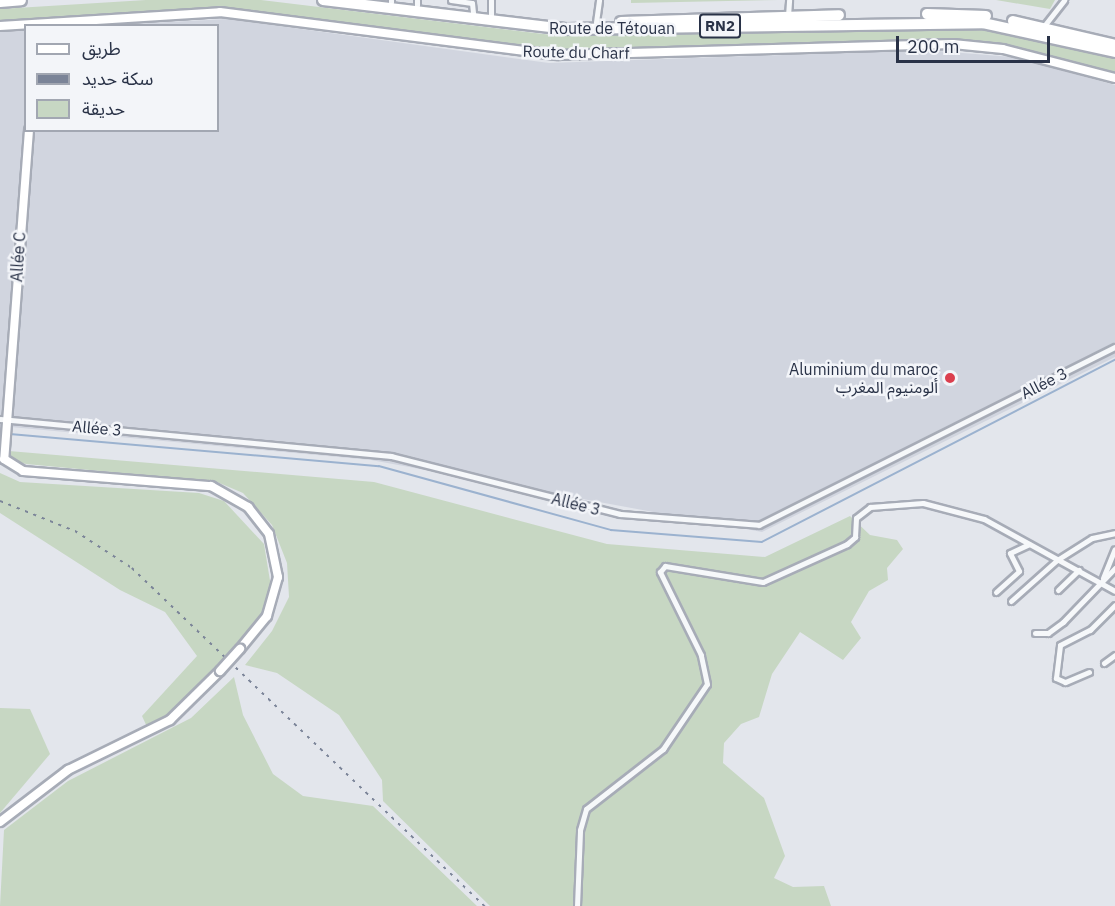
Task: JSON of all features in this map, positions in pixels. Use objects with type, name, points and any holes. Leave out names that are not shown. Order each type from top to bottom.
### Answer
[{"type":"highway","points":[[0,2],[21,0]]},
{"type":"highway","name":"Route de Tétouan","points":[[323,0],[567,29],[983,23],[1115,52]]},
{"type":"highway","name":"Route de Tétouan","points":[[378,0],[472,5],[491,15],[596,22],[945,14],[1044,26],[1115,45]]},
{"type":"street","points":[[452,0],[472,5]]},
{"type":"street","points":[[491,0],[491,15]]},
{"type":"street","points":[[596,22],[599,0]]},
{"type":"street","points":[[788,16],[789,0]]},
{"type":"street","points":[[1044,26],[1064,0]]},
{"type":"street","name":"Route du Charf","points":[[53,24],[220,12],[558,55],[953,44],[1003,49],[1115,78]]},
{"type":"street","name":"Route du Charf","points":[[0,26],[24,25]]},
{"type":"street","name":"Allée C","points":[[1,451],[29,132]]},
{"type":"street","name":"Allée 3","points":[[2,421],[391,456],[620,514],[759,525],[1115,347]]},
{"type":"street","points":[[0,822],[68,770],[170,720],[220,671],[267,616],[278,577],[269,534],[248,507],[222,490],[189,483],[23,471],[8,465],[1,451]]},
{"type":"street","points":[[577,906],[580,830],[586,809],[670,742],[707,684],[706,669],[661,569],[668,565],[688,573],[732,574],[763,582],[848,544],[855,537],[856,518],[870,507],[920,503],[970,513],[1115,591]]},
{"type":"street","points":[[1011,601],[1057,560],[1092,538],[1115,533]]},
{"type":"street","points":[[996,592],[1019,571],[1010,553],[1029,544]]},
{"type":"street","points":[[1101,582],[1115,549]]},
{"type":"street","points":[[1035,633],[1048,633],[1062,622],[1115,567]]},
{"type":"street","points":[[1058,590],[1079,570]]},
{"type":"street","points":[[1089,672],[1065,682],[1056,678],[1060,645],[1090,630],[1115,605]]},
{"type":"street","points":[[1104,663],[1115,655]]},
{"type":"shaded area","points":[[228,19],[549,63],[926,50],[1012,57],[1115,85],[1115,357],[762,532],[371,460],[0,426],[0,30],[24,30],[24,132],[219,132],[219,24],[129,24]]},
{"type":"green space","points":[[146,0],[261,0],[560,36],[930,26],[996,31],[1115,58],[1115,73],[983,41],[941,38],[570,52],[232,8],[0,21],[0,9]]},
{"type":"green space","points":[[631,0],[779,0],[631,3]]},
{"type":"green space","points":[[996,0],[1055,0],[1050,9]]},
{"type":"green space","points":[[9,451],[374,482],[607,544],[765,557],[850,516],[870,535],[897,540],[903,549],[887,568],[888,580],[869,591],[851,622],[861,638],[843,660],[800,632],[772,674],[759,717],[741,724],[724,743],[723,763],[764,798],[785,856],[774,878],[793,887],[824,886],[831,906],[490,906],[383,801],[382,780],[339,715],[277,673],[245,665],[272,631],[289,597],[287,563],[272,525],[243,493],[217,482],[26,464],[13,460]]},
{"type":"green space","points":[[0,473],[20,482],[199,493],[224,501],[264,544],[272,593],[263,617],[191,696],[148,729],[142,716],[197,656],[165,612],[120,590],[0,513]]},
{"type":"green space","points":[[234,677],[243,715],[273,774],[303,796],[373,806],[477,906],[0,906],[4,830],[68,781],[191,718]]},
{"type":"green space","points":[[0,708],[30,709],[50,754],[0,813]]},
{"type":"waterway","points":[[10,434],[379,466],[611,530],[762,542],[1115,360]]},
{"type":"railway","points":[[0,501],[75,531],[132,568],[485,906]]},
{"type":"place","name":"Aluminium du maroc ألومنيوم المغرب","points":[[950,378]]}]
